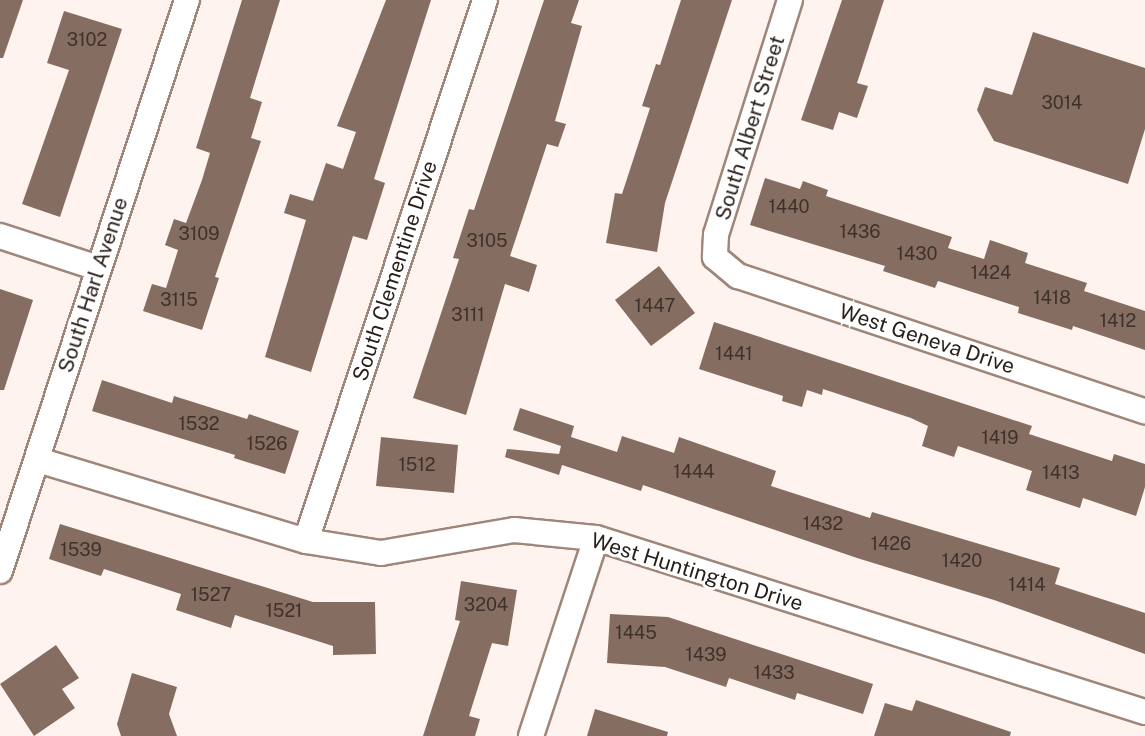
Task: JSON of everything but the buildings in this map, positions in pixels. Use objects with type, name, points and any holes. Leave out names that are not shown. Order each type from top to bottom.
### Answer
[{"type":"street","name":"South Clementine Drive","points":[[306,541],[485,0]]},
{"type":"street","name":"South Albert Street","points":[[715,257],[716,235],[790,0]]},
{"type":"street","name":"South Harl Avenue","points":[[0,571],[38,460],[183,1]]},
{"type":"street","points":[[0,236],[98,268]]},
{"type":"street","name":"West Geneva Drive","points":[[715,257],[738,276],[1145,411]]},
{"type":"street","name":"West Huntington Drive","points":[[38,460],[306,541],[382,553],[514,530],[596,538],[1145,712]]},
{"type":"street","points":[[531,736],[596,538]]}]
